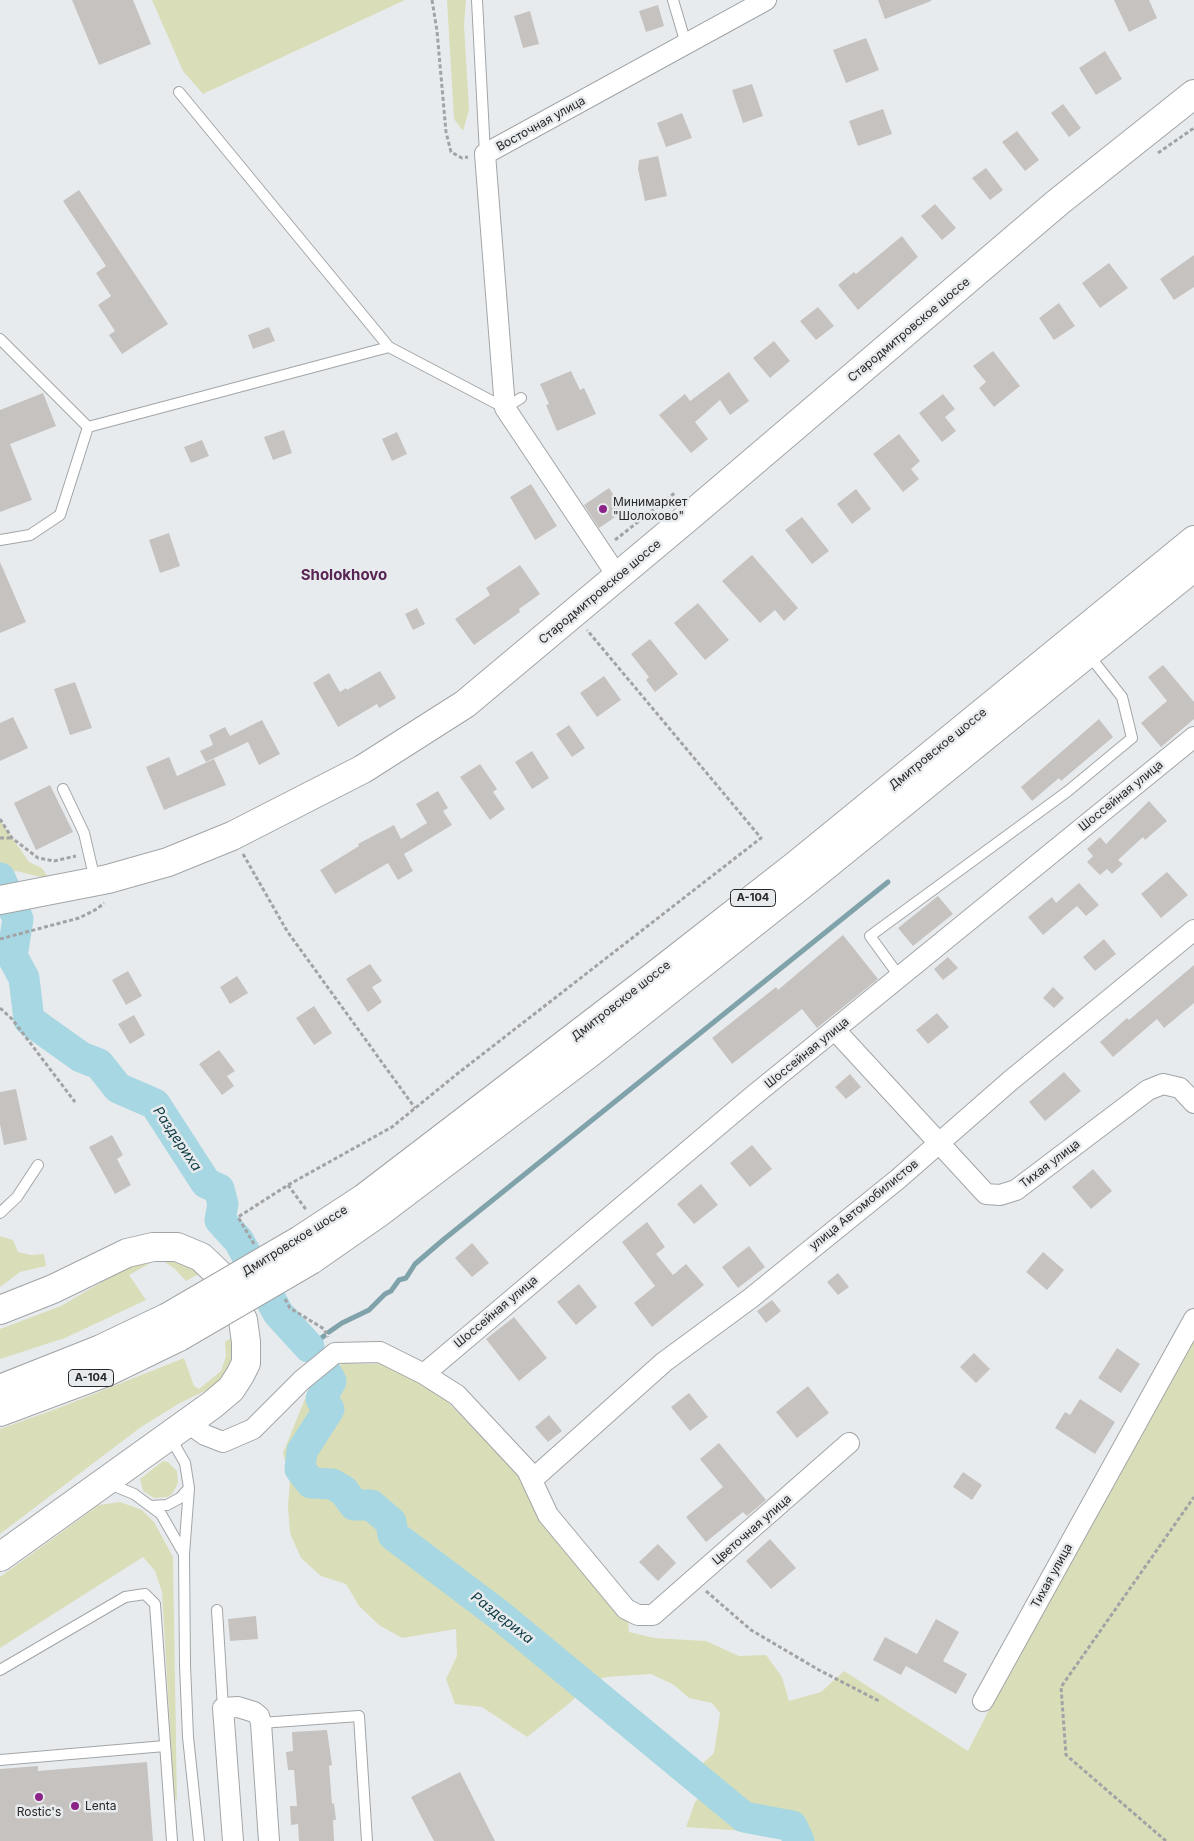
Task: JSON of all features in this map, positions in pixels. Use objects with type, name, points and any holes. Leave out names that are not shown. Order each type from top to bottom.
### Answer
[{"type":"main road","name":"Стародмитровское шоссе","points":[[0,900],[102,880],[168,862],[232,836],[363,769],[464,704],[618,577],[1050,209],[1194,94]]},
{"type":"main road","name":"Дмитровское шоссе","points":[[305,1250],[364,1198],[796,865],[1194,540]]},
{"type":"main road","name":"Дмитровское шоссе","points":[[0,1412],[107,1372],[174,1327],[305,1250],[377,1214],[591,1052],[807,881],[1194,567]]},
{"type":"main road","points":[[0,1310],[53,1289],[126,1253],[153,1247],[177,1247],[201,1257],[221,1276],[243,1320],[246,1342],[246,1363],[230,1389],[179,1429],[0,1557]]},
{"type":"main road","name":"Дмитровское шоссе","points":[[0,1389],[101,1349],[174,1327]]},
{"type":"street","name":"Восточная улица","points":[[513,403],[485,154],[766,0]]},
{"type":"street","points":[[513,403],[601,552],[618,577]]},
{"type":"street","name":"Шоссейная улица","points":[[424,1374],[745,1102],[836,1030],[899,976],[1194,737]]},
{"type":"street","name":"улица Автомобилистов","points":[[533,1479],[664,1362],[751,1298],[1194,930]]},
{"type":"street","name":"Тихая улица","points":[[836,1030],[986,1194],[1000,1195],[1016,1190],[1148,1090],[1163,1084],[1180,1088],[1194,1103]]},
{"type":"street","name":"Тихая улица","points":[[983,1701],[1194,1319]]},
{"type":"street","points":[[179,1429],[205,1435],[222,1442],[253,1429],[302,1380],[335,1353],[380,1352],[424,1374],[458,1395],[533,1479]]},
{"type":"street","name":"Цветочная улица","points":[[533,1479],[548,1515],[626,1609],[638,1614],[653,1615],[850,1443]]},
{"type":"street","points":[[233,1841],[223,1708],[247,1709],[259,1716],[269,1841]]},
{"type":"lane","points":[[477,0],[485,154]]},
{"type":"lane","points":[[673,0],[686,44]]},
{"type":"lane","points":[[179,92],[389,347],[513,403]]},
{"type":"lane","points":[[0,339],[88,427]]},
{"type":"lane","points":[[88,427],[389,347]]},
{"type":"lane","points":[[0,540],[30,535],[60,515],[88,427]]},
{"type":"lane","points":[[899,976],[870,936],[1068,791],[1132,738],[1122,697],[1088,654]]},
{"type":"lane","points":[[63,789],[84,833],[89,854],[102,880]]},
{"type":"lane","points":[[0,1213],[17,1197],[38,1165]]},
{"type":"lane","points":[[179,1429],[189,1488],[184,1554],[188,1737],[199,1841]]},
{"type":"lane","points":[[104,1481],[134,1494],[160,1514],[184,1554]]},
{"type":"lane","points":[[150,1506],[167,1505],[180,1498],[189,1488]]},
{"type":"lane","points":[[0,1670],[125,1597],[145,1594],[156,1604],[172,1841]]},
{"type":"lane","points":[[216,1610],[223,1708]]},
{"type":"lane","points":[[261,1723],[359,1716],[367,1841]]},
{"type":"lane","points":[[0,1760],[165,1746]]},
{"type":"path","points":[[432,0],[437,31],[446,132],[451,152],[462,158],[485,154]]},
{"type":"path","points":[[601,552],[676,492]]},
{"type":"path","points":[[257,1250],[238,1217],[288,1185],[392,1127],[761,838],[574,614]]},
{"type":"path","points":[[0,819],[12,838],[38,858],[54,861],[89,854]]},
{"type":"path","points":[[232,836],[287,931],[415,1108]]},
{"type":"path","points":[[0,838],[12,838]]},
{"type":"path","points":[[0,939],[79,918],[97,910],[106,900],[102,880]]},
{"type":"path","points":[[0,1008],[12,1019],[75,1102]]},
{"type":"path","points":[[288,1185],[307,1212]]},
{"type":"path","points":[[281,1291],[290,1308],[324,1329],[329,1341],[330,1357]]},
{"type":"path","points":[[1166,1841],[1066,1755],[1061,1687],[1194,1497]]},
{"type":"path","points":[[694,1581],[751,1630],[819,1670],[880,1701]]},
{"type":"green space","points":[[152,0],[405,0],[203,94],[183,71]]},
{"type":"green space","points":[[447,0],[466,0],[464,25],[469,110],[463,131],[454,119]]},
{"type":"green space","points":[[0,820],[29,862],[42,868],[49,879],[16,871],[0,874]]},
{"type":"green space","points":[[0,1236],[13,1240],[18,1252],[31,1255],[44,1254],[46,1266],[20,1272],[0,1287]]},
{"type":"green space","points":[[162,1254],[195,1269],[199,1274],[186,1281],[174,1268],[163,1261],[154,1261],[129,1275],[146,1300],[65,1338],[0,1359],[0,1329],[61,1306],[124,1269]]},
{"type":"green space","points":[[1194,1335],[1194,1841],[785,1841],[775,1833],[686,1827],[695,1802],[717,1779],[702,1764],[714,1753],[720,1713],[712,1703],[689,1698],[674,1685],[651,1674],[607,1677],[590,1682],[571,1702],[527,1737],[482,1707],[455,1704],[446,1679],[457,1656],[456,1629],[402,1638],[379,1625],[359,1606],[346,1584],[321,1576],[301,1558],[290,1533],[288,1507],[290,1479],[283,1453],[313,1379],[344,1363],[382,1364],[439,1393],[518,1474],[628,1617],[629,1632],[654,1638],[706,1641],[739,1656],[766,1655],[782,1677],[789,1701],[821,1692],[844,1671],[968,1751],[1044,1602]]},
{"type":"green space","points":[[231,1338],[234,1348],[232,1360],[228,1372],[217,1385],[180,1403],[141,1427],[0,1534],[0,1429],[56,1409],[184,1358],[194,1386],[199,1389],[221,1371],[226,1356],[225,1342]]},
{"type":"green space","points":[[163,1461],[168,1462],[177,1471],[178,1483],[172,1494],[167,1497],[154,1498],[143,1491],[140,1479]]},
{"type":"green space","points":[[120,1502],[142,1510],[154,1522],[173,1557],[177,1802],[174,1796],[162,1592],[155,1571],[143,1557],[0,1648],[0,1577],[99,1505]]},
{"type":"building","points":[[72,0],[133,0],[151,44],[99,65]]},
{"type":"building","points":[[878,0],[931,0],[931,1],[885,19]]},
{"type":"building","points":[[1114,0],[1149,0],[1157,18],[1129,32]]},
{"type":"building","points":[[658,5],[664,26],[646,32],[639,11]]},
{"type":"building","points":[[530,11],[539,44],[523,48],[514,16]]},
{"type":"building","points":[[866,38],[879,70],[846,83],[833,50]]},
{"type":"building","points":[[1105,51],[1122,79],[1096,95],[1079,68]]},
{"type":"building","points":[[752,84],[763,116],[743,123],[732,90]]},
{"type":"building","points":[[1063,104],[1081,128],[1069,137],[1051,113]]},
{"type":"building","points":[[883,109],[892,134],[858,146],[849,121]]},
{"type":"building","points":[[682,113],[692,138],[666,147],[657,123]]},
{"type":"building","points":[[1017,131],[1039,160],[1025,171],[1002,142]]},
{"type":"building","points":[[658,156],[667,196],[645,201],[638,169],[639,160]]},
{"type":"building","points":[[986,168],[1003,190],[990,200],[972,178]]},
{"type":"building","points":[[79,190],[168,324],[122,354],[109,335],[115,331],[98,305],[111,296],[96,273],[106,266],[63,201]]},
{"type":"building","points":[[935,204],[956,228],[942,240],[921,216]]},
{"type":"building","points":[[902,236],[918,257],[858,310],[838,285],[854,272],[856,274]]},
{"type":"building","points":[[1194,255],[1194,287],[1174,300],[1160,279]]},
{"type":"building","points":[[1109,263],[1128,288],[1100,308],[1082,283]]},
{"type":"building","points":[[1059,303],[1075,326],[1054,340],[1039,318]]},
{"type":"building","points":[[818,307],[834,326],[816,340],[800,321]]},
{"type":"building","points":[[269,327],[275,341],[253,349],[248,335]]},
{"type":"building","points":[[774,341],[790,361],[770,378],[753,358]]},
{"type":"building","points":[[993,351],[1020,386],[994,407],[979,388],[986,382],[973,366]]},
{"type":"building","points":[[571,371],[580,390],[584,388],[596,414],[557,431],[546,405],[549,404],[540,384]]},
{"type":"building","points":[[729,372],[749,401],[730,415],[720,400],[695,422],[708,439],[691,453],[659,415],[685,394],[690,401]]},
{"type":"building","points":[[43,393],[56,426],[10,444],[32,500],[0,512],[0,410]]},
{"type":"building","points":[[943,394],[955,409],[945,417],[956,431],[942,442],[919,413]]},
{"type":"building","points":[[284,430],[292,453],[273,460],[264,437]]},
{"type":"building","points":[[397,432],[407,454],[392,461],[382,439]]},
{"type":"building","points":[[899,434],[920,461],[911,469],[919,479],[903,492],[873,454]]},
{"type":"building","points":[[202,440],[209,456],[191,463],[184,447]]},
{"type":"building","points":[[531,484],[557,526],[535,540],[510,497]]},
{"type":"building","name":"Минимаркет \"Шолохово\"","points":[[609,488],[624,511],[599,528],[584,505]]},
{"type":"building","points":[[856,489],[871,509],[852,524],[837,504]]},
{"type":"building","points":[[802,517],[829,551],[812,564],[785,530]]},
{"type":"building","points":[[169,533],[180,566],[160,573],[149,540]]},
{"type":"building","points":[[752,555],[798,608],[784,621],[775,610],[760,623],[722,581]]},
{"type":"building","points":[[0,562],[26,622],[0,633]]},
{"type":"building","points":[[520,565],[540,594],[519,609],[520,612],[474,645],[455,619],[490,595],[486,588]]},
{"type":"building","points":[[698,603],[729,640],[705,660],[674,623]]},
{"type":"building","points":[[417,608],[425,624],[413,630],[405,614]]},
{"type":"building","points":[[650,639],[678,674],[655,692],[646,680],[649,677],[631,654]]},
{"type":"building","points":[[1163,665],[1194,702],[1194,719],[1161,747],[1141,723],[1167,701],[1148,677]]},
{"type":"building","points":[[380,671],[396,698],[379,708],[377,704],[338,727],[313,683],[329,673],[340,692]]},
{"type":"building","points":[[604,676],[621,700],[597,717],[580,693]]},
{"type":"building","points":[[75,682],[92,728],[70,735],[54,689]]},
{"type":"building","points":[[13,717],[28,748],[0,761],[0,723]]},
{"type":"building","points":[[1099,719],[1113,737],[1061,781],[1059,778],[1032,801],[1021,787]]},
{"type":"building","points":[[262,720],[280,754],[259,765],[248,742],[206,762],[200,751],[213,745],[209,735],[225,727],[230,736]]},
{"type":"building","points":[[569,725],[585,748],[572,757],[556,734]]},
{"type":"building","points":[[532,751],[549,778],[532,789],[515,762]]},
{"type":"building","points":[[169,757],[177,776],[214,759],[226,785],[164,810],[146,767]]},
{"type":"building","points":[[480,764],[497,789],[493,792],[505,809],[490,820],[460,777]]},
{"type":"building","points":[[50,785],[73,832],[36,850],[14,803]]},
{"type":"building","points":[[438,791],[448,808],[443,811],[452,825],[404,854],[413,871],[398,880],[388,863],[335,894],[320,870],[359,846],[358,844],[394,825],[401,839],[427,823],[416,804]]},
{"type":"building","points":[[1149,801],[1167,821],[1145,840],[1143,837],[1118,860],[1123,864],[1112,874],[1107,869],[1100,875],[1087,862],[1093,856],[1087,849],[1100,837],[1106,844]]},
{"type":"building","points":[[1167,872],[1188,895],[1161,918],[1141,894]]},
{"type":"building","points":[[1079,883],[1099,905],[1086,916],[1077,906],[1043,935],[1028,917],[1052,897],[1056,903]]},
{"type":"building","points":[[938,896],[953,914],[913,946],[898,928]]},
{"type":"building","points":[[843,935],[878,979],[817,1028],[802,1009],[732,1064],[712,1038],[776,987],[778,990]]},
{"type":"building","points":[[1104,939],[1116,954],[1095,971],[1083,957]]},
{"type":"building","points":[[948,957],[958,968],[943,980],[934,969]]},
{"type":"building","points":[[370,964],[382,981],[372,987],[382,1002],[368,1012],[346,979]]},
{"type":"building","points":[[1194,965],[1194,1003],[1164,1028],[1157,1019],[1113,1057],[1100,1042]]},
{"type":"building","points":[[128,971],[142,996],[126,1005],[112,980]]},
{"type":"building","points":[[237,976],[248,993],[230,1004],[220,987]]},
{"type":"building","points":[[1053,987],[1064,998],[1054,1008],[1043,998]]},
{"type":"building","points":[[314,1006],[332,1033],[314,1045],[296,1018]]},
{"type":"building","points":[[937,1013],[949,1027],[928,1044],[916,1030]]},
{"type":"building","points":[[134,1015],[145,1035],[130,1044],[118,1024]]},
{"type":"building","points":[[219,1050],[235,1071],[227,1076],[234,1086],[222,1095],[199,1064]]},
{"type":"building","points":[[1064,1072],[1081,1091],[1045,1121],[1029,1102]]},
{"type":"building","points":[[850,1074],[861,1087],[846,1099],[835,1087]]},
{"type":"building","points":[[16,1089],[27,1140],[4,1145],[0,1124],[0,1092]]},
{"type":"building","points":[[112,1135],[123,1155],[117,1159],[131,1185],[115,1194],[89,1147]]},
{"type":"building","points":[[752,1145],[772,1169],[750,1187],[730,1163]]},
{"type":"building","points":[[1093,1169],[1112,1191],[1091,1209],[1072,1187]]},
{"type":"building","points":[[701,1184],[718,1205],[694,1224],[677,1204]]},
{"type":"building","points":[[647,1222],[665,1247],[656,1254],[673,1275],[686,1264],[704,1285],[652,1327],[634,1303],[655,1286],[622,1242]]},
{"type":"building","points":[[472,1243],[489,1263],[472,1277],[455,1258]]},
{"type":"building","points":[[749,1246],[765,1267],[738,1288],[722,1267]]},
{"type":"building","points":[[1043,1252],[1064,1270],[1047,1290],[1026,1272]]},
{"type":"building","points":[[838,1273],[849,1287],[838,1295],[827,1282]]},
{"type":"building","points":[[579,1284],[597,1307],[576,1325],[557,1302]]},
{"type":"building","points":[[772,1300],[781,1311],[766,1323],[757,1311]]},
{"type":"building","points":[[514,1317],[547,1358],[519,1381],[486,1339]]},
{"type":"building","points":[[1117,1348],[1140,1364],[1121,1393],[1098,1378]]},
{"type":"building","points":[[974,1353],[990,1369],[976,1383],[960,1367]]},
{"type":"building","points":[[808,1386],[829,1413],[797,1438],[776,1412]]},
{"type":"building","points":[[689,1393],[708,1417],[690,1431],[671,1407]]},
{"type":"building","points":[[1080,1399],[1115,1422],[1095,1454],[1055,1428],[1065,1412],[1070,1415]]},
{"type":"building","points":[[549,1415],[562,1431],[548,1442],[535,1427]]},
{"type":"building","points":[[719,1443],[766,1500],[747,1516],[743,1512],[706,1542],[686,1517],[723,1487],[700,1459]]},
{"type":"building","points":[[963,1472],[982,1485],[972,1500],[953,1487]]},
{"type":"building","points":[[770,1539],[796,1568],[771,1589],[746,1561]]},
{"type":"building","points":[[658,1544],[676,1563],[658,1581],[639,1562]]},
{"type":"building","points":[[256,1616],[258,1639],[230,1641],[228,1619]]},
{"type":"building","points":[[936,1619],[959,1632],[943,1661],[967,1674],[956,1694],[906,1666],[901,1675],[873,1660],[885,1637],[917,1654]]},
{"type":"building","points":[[327,1730],[332,1765],[329,1766],[332,1804],[334,1803],[336,1820],[333,1820],[334,1841],[299,1841],[298,1824],[291,1825],[290,1806],[297,1806],[294,1770],[288,1770],[286,1752],[293,1751],[292,1732]]},
{"type":"building","name":"Lenta","points":[[147,1762],[153,1841],[0,1841],[0,1769],[38,1766],[38,1771]]},
{"type":"building","points":[[460,1772],[495,1841],[434,1841],[411,1797]]},
{"type":"waterway","name":"Раздериха","points":[[0,878],[18,919],[12,956],[24,978],[29,1020],[81,1057],[99,1064],[118,1088],[155,1104],[206,1183],[219,1189],[223,1204],[220,1220],[239,1241],[278,1313],[309,1347]]},
{"type":"waterway","points":[[329,1332],[342,1323],[369,1310],[385,1294],[391,1291],[399,1280],[406,1278],[415,1264],[443,1240],[888,882]]},
{"type":"waterway","points":[[309,1347],[324,1336]]},
{"type":"waterway","name":"Раздериха","points":[[324,1369],[331,1381],[321,1399],[329,1409],[302,1451],[300,1469],[311,1483],[332,1484],[344,1491],[354,1505],[371,1505],[391,1522],[393,1535],[498,1614],[744,1817],[792,1826],[799,1841]]},
{"type":"place","name":"Минимаркет \"Шолохово\"","points":[[603,509]]},
{"type":"place","name":"Rostic's","points":[[39,1797]]},
{"type":"place","name":"Lenta","points":[[75,1806]]},
{"type":"district","name":"Sholokhovo","points":[[344,575]]}]
